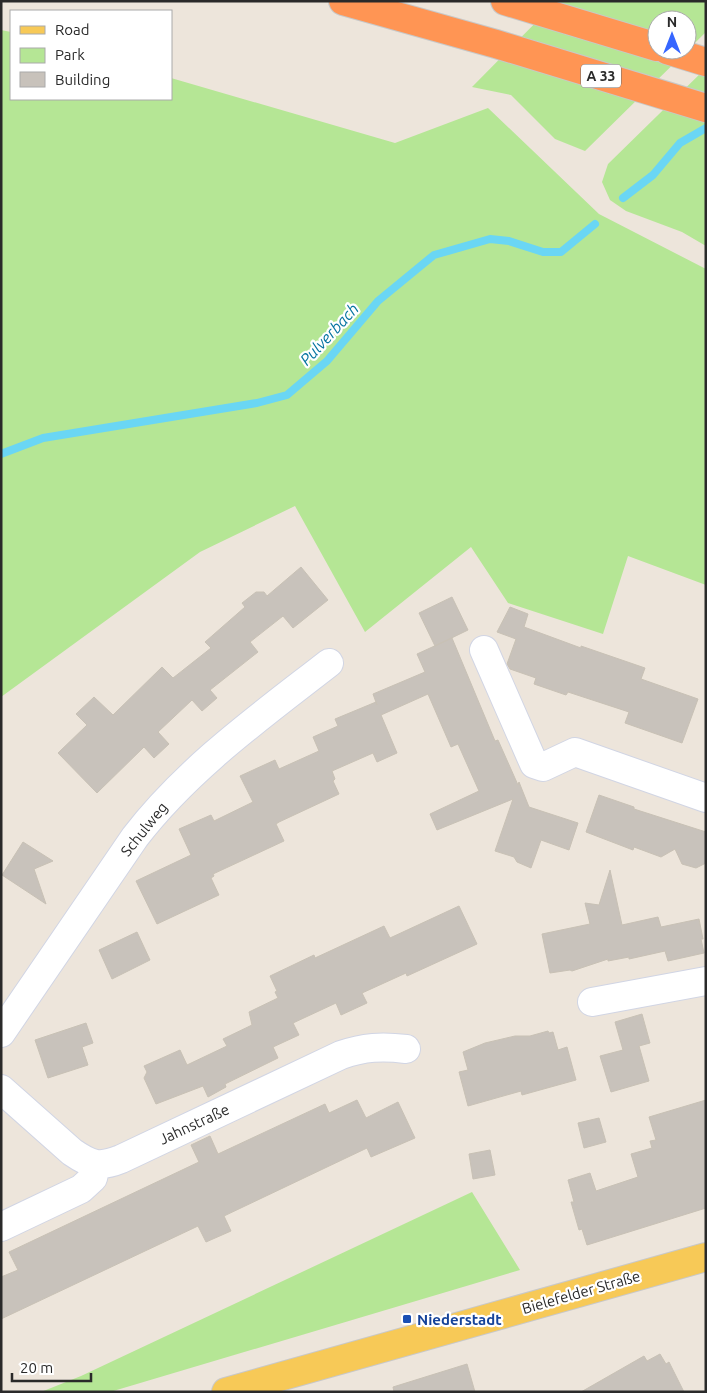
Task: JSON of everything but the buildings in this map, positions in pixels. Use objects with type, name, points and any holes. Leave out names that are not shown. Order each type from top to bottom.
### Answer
[{"type":"highway","name":"A 33","points":[[344,1],[496,44],[706,108]]},
{"type":"highway","points":[[505,1],[647,44]]},
{"type":"main road","name":"Bielefelder Straße","points":[[226,1392],[706,1257]]},
{"type":"street","points":[[484,650],[534,764],[542,767],[574,752],[706,798]]},
{"type":"street","name":"Schulweg","points":[[1,1033],[135,837],[153,814],[222,748],[329,663]]},
{"type":"street","points":[[592,1002],[706,981]]},
{"type":"street","name":"Jahnstraße","points":[[96,1165],[108,1164],[341,1055],[370,1047],[386,1046],[406,1049]]},
{"type":"street","points":[[1,1089],[72,1152],[85,1161],[96,1165],[93,1178],[81,1189],[1,1227]]},
{"type":"green space","points":[[557,1],[706,1],[706,32],[697,41],[697,10],[647,10],[647,60],[678,60],[585,151],[555,139],[511,95],[472,87]]},
{"type":"green space","points":[[1,30],[10,32],[10,100],[172,100],[172,78],[395,143],[488,108],[599,214],[706,269],[706,585],[628,556],[603,634],[508,603],[471,547],[365,632],[295,506],[200,552],[1,697]]},
{"type":"green space","points":[[706,68],[706,246],[682,232],[626,211],[610,200],[602,182],[608,164]]},
{"type":"green space","points":[[472,1192],[520,1270],[110,1392],[41,1392],[81,1376]]},
{"type":"waterway","name":"Pulverbach","points":[[623,198],[653,175],[680,143],[706,128]]},
{"type":"waterway","name":"Pulverbach","points":[[1,454],[43,438],[257,403],[287,395],[327,361],[378,301],[434,255],[490,239],[509,241],[543,252],[561,252],[595,224]]},
{"type":"place","name":"Niederstadt","points":[[407,1319]]}]
